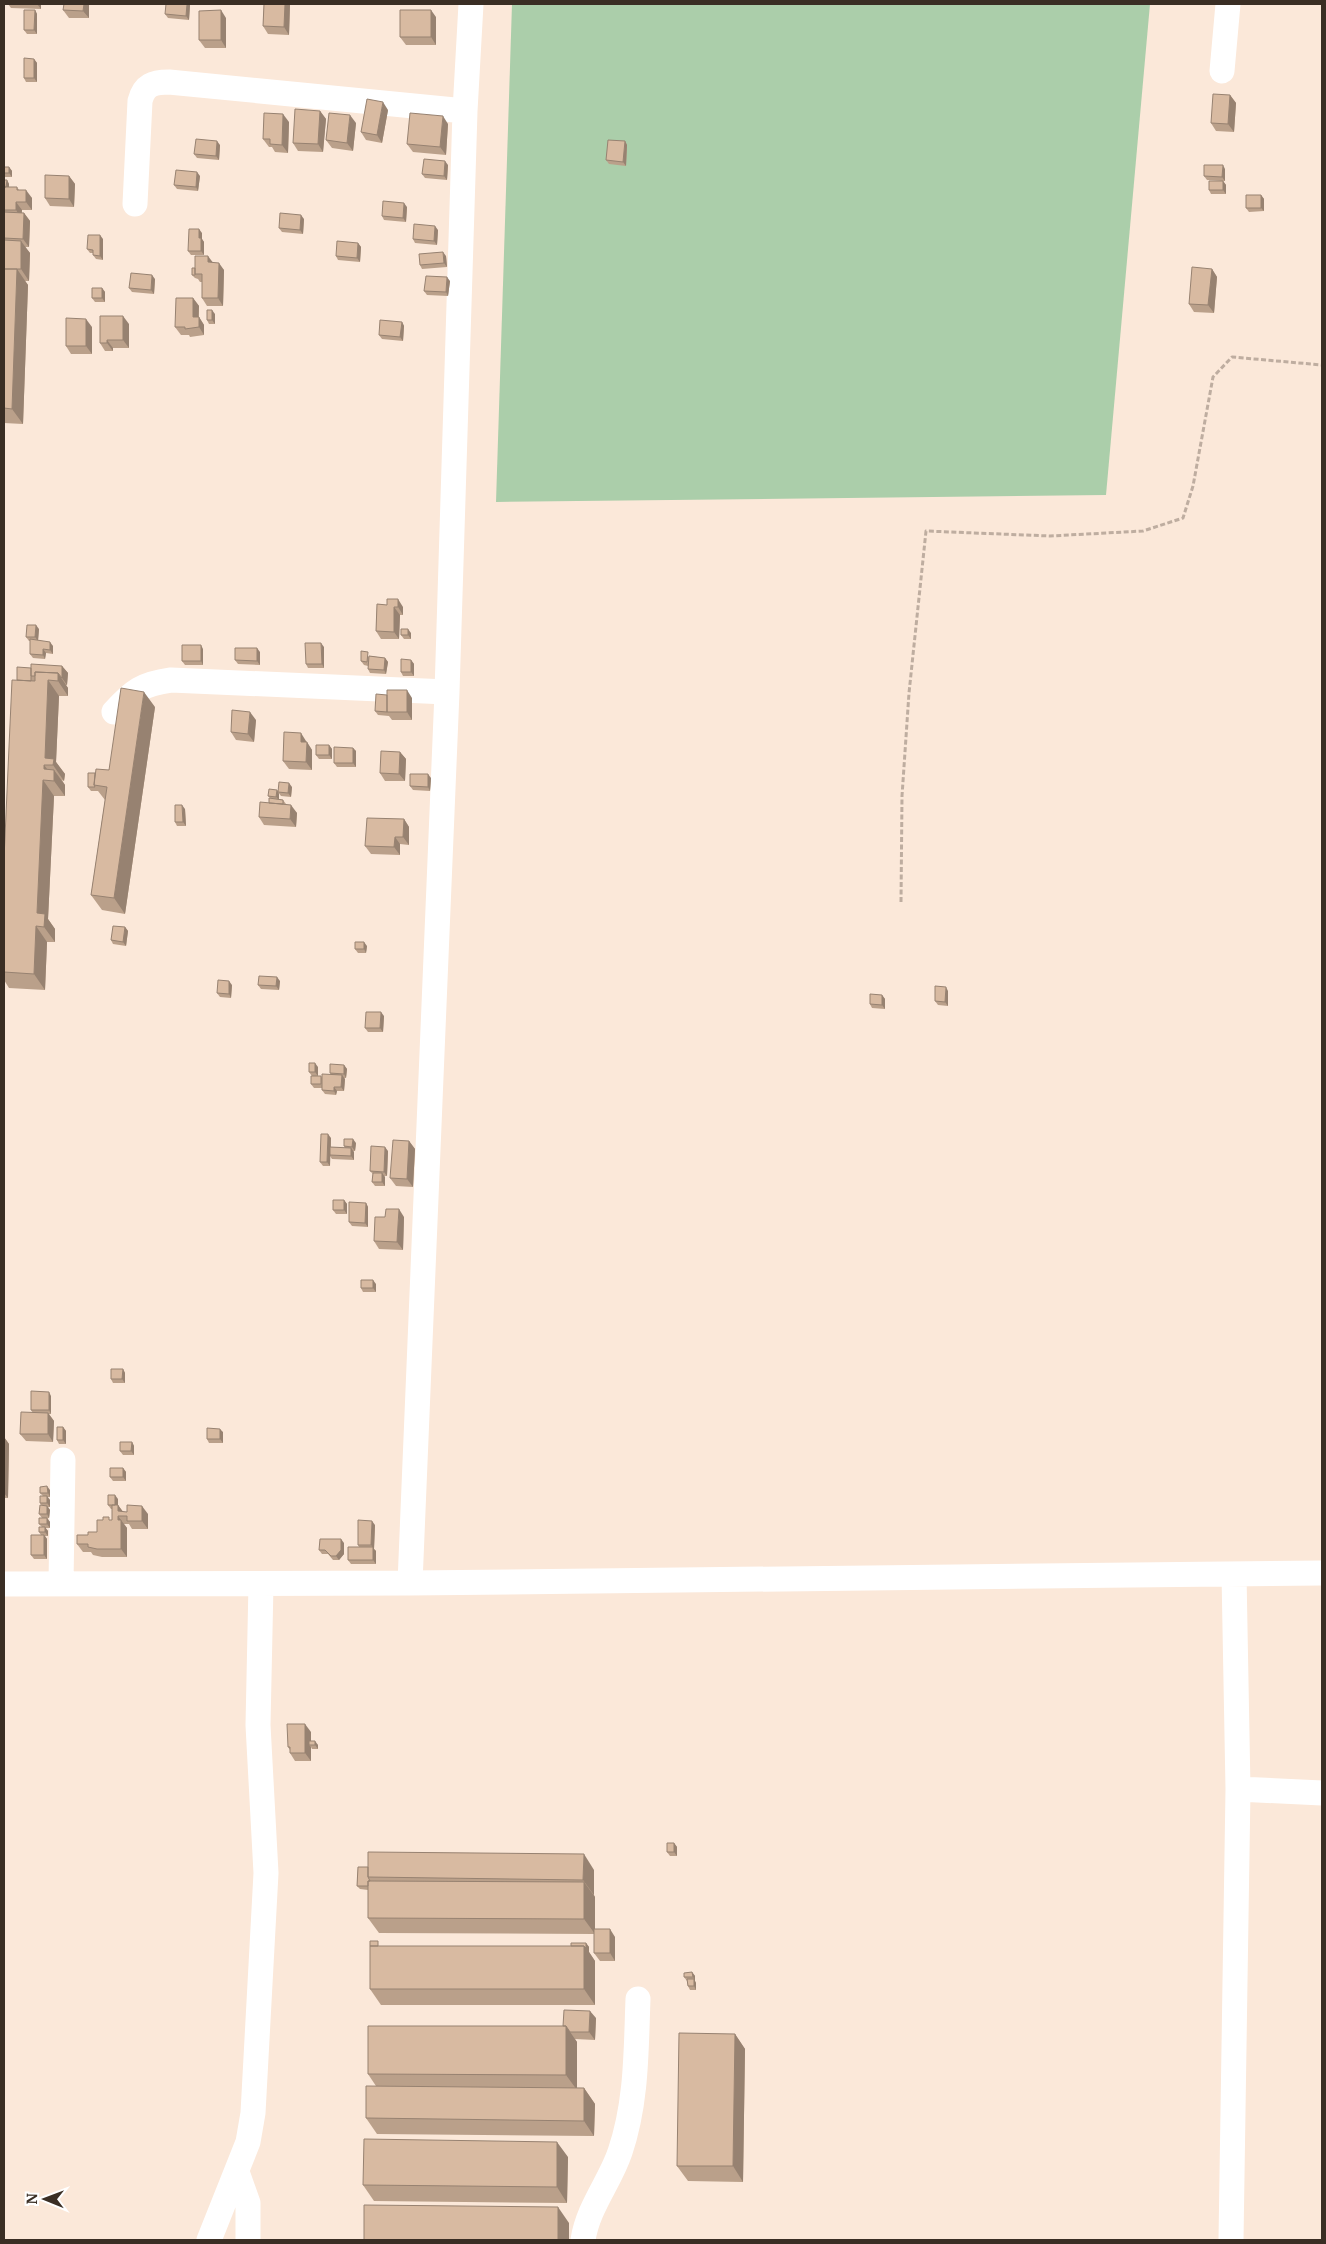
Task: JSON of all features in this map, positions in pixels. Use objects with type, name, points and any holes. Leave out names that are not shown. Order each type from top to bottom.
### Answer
[{"type":"street","points":[[410,1583],[447,692],[465,111],[471,4]]},
{"type":"street","points":[[1222,71],[1228,4]]},
{"type":"street","points":[[136,204],[140,101],[142,92],[153,83],[169,82],[308,94],[465,111]]},
{"type":"street","points":[[114,712],[139,687],[171,680],[447,692]]},
{"type":"street","points":[[61,1582],[63,1460]]},
{"type":"street","points":[[4,1584],[61,1582],[410,1583],[1322,1573]]},
{"type":"street","points":[[1231,2240],[1238,1789],[1234,1574]]},
{"type":"street","points":[[209,2240],[248,2142],[253,2112],[266,1898],[265,1840],[258,1725],[261,1584]]},
{"type":"street","points":[[1238,1789],[1322,1793]]},
{"type":"street","points":[[583,2240],[589,2216],[620,2152],[630,2116],[635,2068],[638,1999]]},
{"type":"street","points":[[237,2172],[248,2203],[248,2240]]},
{"type":"path","points":[[900,902],[905,759],[926,531],[1050,536],[1143,531],[1182,518],[1193,486],[1213,377],[1232,357],[1322,365]]},
{"type":"green space","points":[[512,4],[1150,4],[1106,495],[496,502]]},
{"type":"building","points":[[64,4],[84,4],[83,11],[63,10]]},
{"type":"building","points":[[166,4],[187,4],[186,16],[165,14]]},
{"type":"building","points":[[264,4],[285,4],[284,27],[263,26]]},
{"type":"building","points":[[24,10],[35,10],[34,30],[24,30]]},
{"type":"building","points":[[221,10],[221,40],[199,40],[199,11]]},
{"type":"building","points":[[400,10],[431,10],[431,37],[400,37]]},
{"type":"building","points":[[24,58],[34,59],[34,78],[24,78]]},
{"type":"building","points":[[1213,94],[1230,95],[1228,124],[1211,123]]},
{"type":"building","points":[[367,99],[383,102],[377,135],[361,132]]},
{"type":"building","points":[[295,109],[320,111],[318,144],[293,143]]},
{"type":"building","points":[[264,113],[283,114],[282,145],[270,144],[270,139],[263,139]]},
{"type":"building","points":[[329,113],[350,115],[347,143],[326,140]]},
{"type":"building","points":[[410,113],[443,116],[440,147],[407,144]]},
{"type":"building","points":[[196,139],[217,141],[216,156],[194,154]]},
{"type":"building","points":[[608,140],[625,141],[623,162],[606,160]]},
{"type":"building","points":[[424,159],[445,161],[444,176],[422,174]]},
{"type":"building","points":[[1204,165],[1223,165],[1222,177],[1204,176]]},
{"type":"building","points":[[4,167],[9,167],[9,173],[4,173]]},
{"type":"building","points":[[176,170],[197,172],[196,187],[174,185]]},
{"type":"building","points":[[45,175],[69,176],[69,199],[45,198]]},
{"type":"building","points":[[4,180],[7,180],[6,187],[4,187]]},
{"type":"building","points":[[1209,181],[1223,181],[1223,190],[1209,190]]},
{"type":"building","points":[[4,187],[17,187],[17,190],[26,190],[26,202],[16,202],[16,210],[4,210]]},
{"type":"building","points":[[1246,195],[1261,195],[1261,208],[1246,208]]},
{"type":"building","points":[[383,201],[404,203],[403,218],[382,216]]},
{"type":"building","points":[[4,212],[24,213],[23,239],[4,238]]},
{"type":"building","points":[[280,213],[301,215],[300,230],[279,228]]},
{"type":"building","points":[[414,224],[435,226],[434,241],[413,239]]},
{"type":"building","points":[[189,229],[199,229],[201,251],[188,251]]},
{"type":"building","points":[[88,235],[100,235],[100,256],[93,255],[93,250],[87,249]]},
{"type":"building","points":[[4,240],[21,241],[21,269],[4,269]]},
{"type":"building","points":[[337,241],[358,243],[357,258],[336,256]]},
{"type":"building","points":[[443,252],[444,263],[420,265],[419,254]]},
{"type":"building","points":[[195,256],[208,256],[208,262],[219,263],[218,298],[202,298],[202,274],[195,274]]},
{"type":"building","points":[[1192,267],[1212,269],[1208,305],[1189,304]]},
{"type":"building","points":[[192,268],[195,268],[195,275],[192,275]]},
{"type":"building","points":[[4,269],[17,269],[12,409],[4,408]]},
{"type":"building","points":[[131,273],[152,275],[151,290],[129,288]]},
{"type":"building","points":[[426,276],[447,277],[446,292],[424,291]]},
{"type":"building","points":[[92,288],[102,288],[102,298],[92,298]]},
{"type":"building","points":[[176,298],[193,298],[193,317],[199,317],[199,327],[185,329],[185,327],[175,327]]},
{"type":"building","points":[[207,310],[212,310],[212,320],[207,320]]},
{"type":"building","points":[[100,316],[123,316],[123,340],[107,340],[107,343],[100,343]]},
{"type":"building","points":[[66,318],[86,319],[86,346],[66,346]]},
{"type":"building","points":[[380,320],[402,322],[400,337],[379,335]]},
{"type":"building","points":[[387,599],[398,599],[398,607],[394,607],[394,632],[376,631],[377,604],[387,605]]},
{"type":"building","points":[[27,625],[36,625],[35,637],[26,637]]},
{"type":"building","points":[[401,629],[408,629],[408,635],[401,635]]},
{"type":"building","points":[[30,639],[50,642],[50,650],[43,649],[43,655],[30,654]]},
{"type":"building","points":[[305,643],[321,643],[322,664],[306,664]]},
{"type":"building","points":[[182,645],[201,645],[201,661],[182,661]]},
{"type":"building","points":[[235,648],[257,648],[257,661],[235,660]]},
{"type":"building","points":[[361,651],[368,652],[367,662],[361,661]]},
{"type":"building","points":[[369,656],[385,658],[384,670],[368,669]]},
{"type":"building","points":[[401,659],[411,660],[411,672],[401,672]]},
{"type":"building","points":[[31,664],[62,666],[62,678],[58,673],[35,672],[35,676],[31,676]]},
{"type":"building","points":[[17,667],[31,668],[31,681],[17,680]]},
{"type":"building","points":[[35,672],[58,673],[58,681],[48,680],[45,758],[54,759],[53,765],[44,765],[44,769],[54,770],[54,781],[43,780],[37,913],[45,914],[44,927],[36,926],[34,974],[4,972],[4,859],[12,680],[35,681]]},
{"type":"building","points":[[121,688],[144,692],[114,898],[91,895],[107,787],[94,785],[96,769],[109,770]]},
{"type":"building","points":[[387,690],[407,690],[407,712],[387,712]]},
{"type":"building","points":[[376,694],[387,695],[387,712],[375,711]]},
{"type":"building","points":[[232,710],[250,712],[248,734],[231,732]]},
{"type":"building","points":[[284,732],[301,733],[301,742],[307,742],[306,762],[283,761]]},
{"type":"building","points":[[316,745],[329,745],[329,755],[316,755]]},
{"type":"building","points":[[334,747],[353,748],[353,763],[334,763]]},
{"type":"building","points":[[381,751],[400,752],[399,774],[380,773]]},
{"type":"building","points":[[88,773],[95,773],[95,787],[88,787]]},
{"type":"building","points":[[410,774],[428,774],[428,787],[410,786]]},
{"type":"building","points":[[279,782],[289,783],[288,793],[278,792]]},
{"type":"building","points":[[269,789],[277,790],[276,797],[268,796]]},
{"type":"building","points":[[269,798],[283,800],[283,804],[269,803]]},
{"type":"building","points":[[260,802],[291,805],[290,819],[259,817]]},
{"type":"building","points":[[175,805],[182,805],[183,822],[175,822]]},
{"type":"building","points":[[367,818],[404,819],[403,837],[395,837],[394,847],[365,846]]},
{"type":"building","points":[[113,926],[125,927],[123,942],[111,940]]},
{"type":"building","points":[[355,942],[364,942],[364,949],[355,949]]},
{"type":"building","points":[[259,976],[277,977],[276,986],[258,985]]},
{"type":"building","points":[[218,980],[229,981],[229,994],[217,993]]},
{"type":"building","points":[[935,986],[946,987],[945,1002],[935,1001]]},
{"type":"building","points":[[870,994],[882,995],[882,1005],[870,1004]]},
{"type":"building","points":[[366,1012],[381,1012],[380,1028],[365,1028]]},
{"type":"building","points":[[309,1063],[315,1063],[315,1072],[309,1072]]},
{"type":"building","points":[[330,1064],[344,1065],[344,1074],[330,1073]]},
{"type":"building","points":[[322,1074],[342,1075],[341,1087],[334,1087],[334,1091],[322,1090]]},
{"type":"building","points":[[311,1076],[321,1076],[321,1084],[311,1084]]},
{"type":"building","points":[[321,1134],[328,1134],[327,1162],[320,1162]]},
{"type":"building","points":[[344,1139],[353,1139],[352,1147],[344,1146]]},
{"type":"building","points":[[393,1140],[409,1141],[407,1179],[390,1178]]},
{"type":"building","points":[[371,1146],[385,1147],[384,1172],[370,1171]]},
{"type":"building","points":[[330,1147],[351,1148],[351,1156],[330,1155]]},
{"type":"building","points":[[373,1173],[382,1173],[382,1182],[372,1182]]},
{"type":"building","points":[[333,1200],[344,1200],[344,1210],[333,1210]]},
{"type":"building","points":[[349,1202],[366,1203],[365,1223],[349,1222]]},
{"type":"building","points":[[386,1209],[399,1209],[397,1242],[374,1241],[375,1217],[385,1217]]},
{"type":"building","points":[[361,1280],[373,1280],[373,1288],[361,1288]]},
{"type":"building","points":[[111,1369],[123,1369],[122,1379],[111,1379]]},
{"type":"building","points":[[31,1391],[49,1392],[49,1410],[31,1410]]},
{"type":"building","points":[[21,1412],[48,1413],[48,1434],[20,1434]]},
{"type":"building","points":[[57,1427],[63,1427],[63,1440],[57,1440]]},
{"type":"building","points":[[207,1428],[220,1429],[220,1439],[207,1439]]},
{"type":"building","points":[[120,1442],[132,1442],[131,1451],[120,1451]]},
{"type":"building","points":[[110,1468],[123,1468],[123,1477],[110,1477]]},
{"type":"building","points":[[47,1486],[48,1493],[40,1493],[40,1487]]},
{"type":"building","points":[[108,1495],[115,1495],[115,1505],[108,1505]]},
{"type":"building","points":[[40,1496],[47,1496],[47,1503],[40,1503]]},
{"type":"building","points":[[40,1505],[47,1506],[47,1514],[39,1514]]},
{"type":"building","points":[[112,1505],[118,1505],[118,1511],[127,1512],[127,1505],[142,1506],[142,1521],[127,1521],[127,1516],[118,1516],[118,1520],[121,1520],[121,1549],[97,1549],[88,1547],[88,1544],[77,1544],[77,1535],[88,1535],[88,1532],[97,1532],[97,1520],[109,1517],[109,1520],[112,1520]]},
{"type":"building","points":[[39,1518],[47,1518],[47,1524],[39,1524]]},
{"type":"building","points":[[358,1520],[372,1521],[371,1545],[358,1545]]},
{"type":"building","points":[[39,1527],[45,1527],[45,1532],[39,1532]]},
{"type":"building","points":[[31,1535],[44,1535],[44,1555],[31,1555]]},
{"type":"building","points":[[320,1539],[341,1539],[341,1550],[336,1556],[331,1556],[325,1550],[319,1550]]},
{"type":"building","points":[[348,1547],[373,1547],[373,1560],[348,1560]]},
{"type":"building","points":[[287,1724],[305,1724],[305,1753],[290,1753]]},
{"type":"building","points":[[309,1741],[315,1741],[315,1745],[309,1745]]},
{"type":"building","points":[[667,1843],[674,1843],[674,1852],[667,1852]]},
{"type":"building","points":[[368,1852],[584,1854],[583,1880],[368,1877]]},
{"type":"building","points":[[358,1867],[368,1867],[370,1881],[368,1881],[368,1886],[357,1886]]},
{"type":"building","points":[[368,1881],[584,1882],[584,1919],[368,1918]]},
{"type":"building","points":[[594,1929],[610,1929],[610,1953],[594,1953]]},
{"type":"building","points":[[370,1941],[378,1941],[378,1946],[370,1946]]},
{"type":"building","points":[[571,1943],[586,1943],[586,1948],[584,1946],[571,1946]]},
{"type":"building","points":[[370,1946],[584,1946],[584,1989],[370,1989]]},
{"type":"building","points":[[692,1972],[693,1977],[684,1977],[684,1973]]},
{"type":"building","points":[[687,1979],[694,1979],[694,1986],[688,1986]]},
{"type":"building","points":[[564,2010],[590,2011],[589,2032],[570,2032],[566,2026],[563,2026]]},
{"type":"building","points":[[368,2026],[566,2026],[566,2075],[368,2074]]},
{"type":"building","points":[[679,2033],[735,2034],[733,2166],[677,2166]]},
{"type":"building","points":[[366,2086],[584,2088],[584,2121],[366,2118]]},
{"type":"building","points":[[364,2139],[557,2142],[557,2187],[363,2185]]},
{"type":"building","points":[[364,2205],[558,2207],[558,2240],[364,2240]]}]
